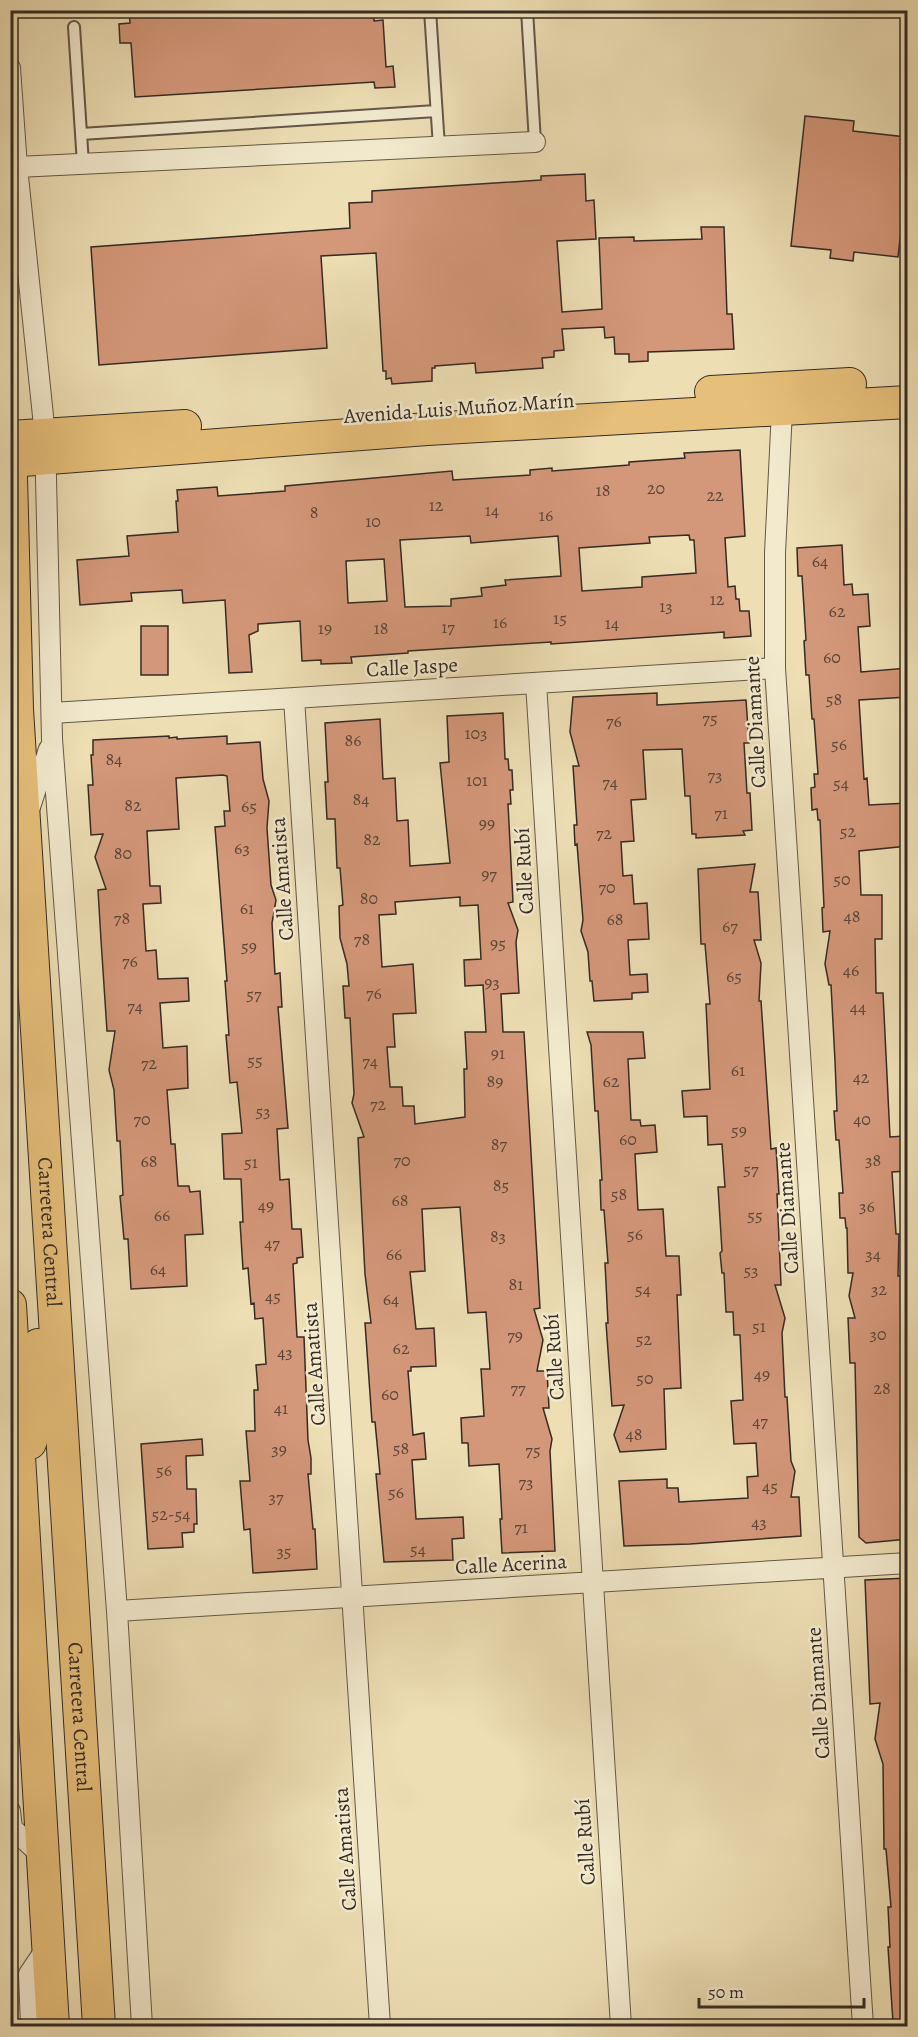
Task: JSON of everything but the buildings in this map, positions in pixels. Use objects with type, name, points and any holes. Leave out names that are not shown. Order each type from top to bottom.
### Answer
[{"type":"main road","name":"Avenida Luis Muñoz Marín","points":[[10,437],[45,447],[426,429],[599,418],[908,382]]},
{"type":"main road","name":"Avenida Luis Muñoz Marín","points":[[45,447],[776,399],[908,402]]},
{"type":"main road","name":"Carretera Central","points":[[10,437],[16,709],[25,820],[99,2026]]},
{"type":"main road","points":[[11,461],[45,447]]},
{"type":"main road","points":[[54,1292],[37,1349],[38,1420],[15,1473],[39,1511],[47,1534],[51,1595],[76,1672]]},
{"type":"main road","name":"Carretera Central","points":[[10,1305],[15,1473],[53,2026]]},
{"type":"street","points":[[10,68],[17,166],[45,447],[52,739],[117,1611],[142,2026]]},
{"type":"street","points":[[17,166],[535,142]]},
{"type":"street","name":"Calle Diamante","points":[[776,399],[775,668],[863,2026]]},
{"type":"street","name":"Calle Jaspe","points":[[52,713],[775,668]]},
{"type":"street","name":"Calle Rubí","points":[[536,683],[621,2026]]},
{"type":"street","name":"Calle Amatista","points":[[294,698],[380,2026]]},
{"type":"street","points":[[25,820],[52,739]]},
{"type":"street","name":"Calle Acerina","points":[[117,1611],[908,1563]]},
{"type":"street","points":[[10,1811],[12,1828],[43,1857]]},
{"type":"street","points":[[31,2026],[29,1974],[48,1946]]},
{"type":"lane","points":[[430,10],[439,147]]},
{"type":"lane","points":[[527,10],[535,142]]},
{"type":"lane","points":[[74,27],[83,164]]},
{"type":"lane","points":[[81,134],[436,111]]}]
